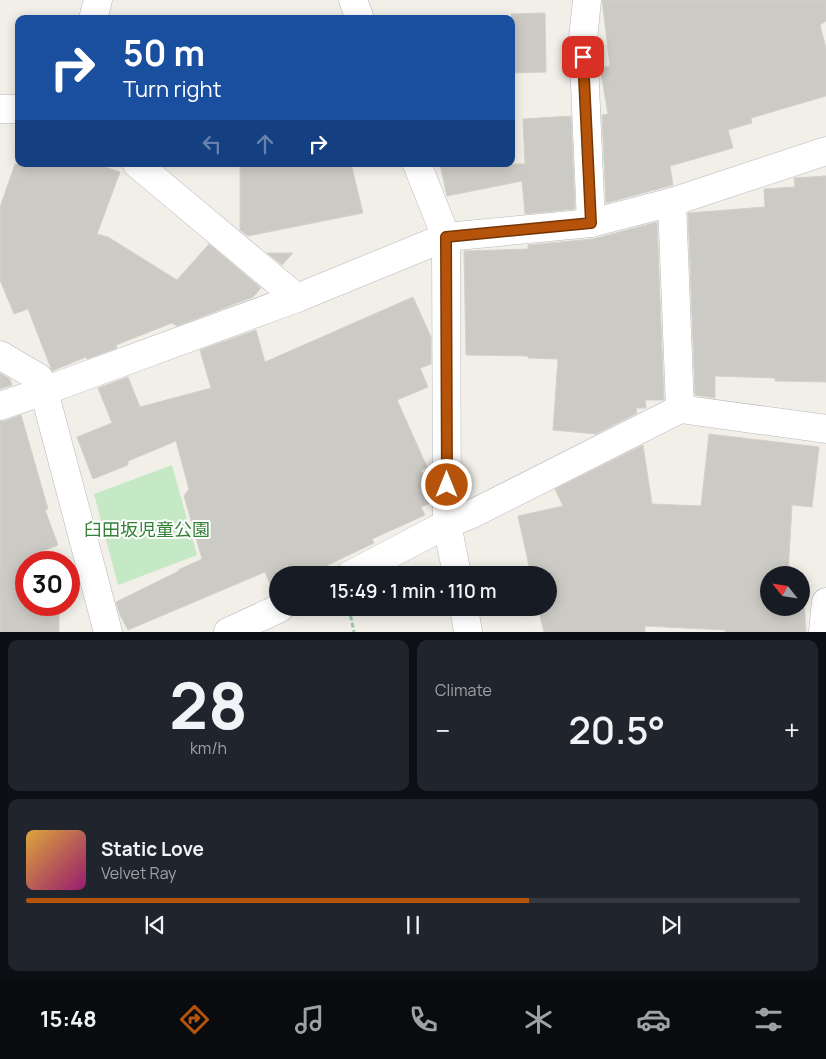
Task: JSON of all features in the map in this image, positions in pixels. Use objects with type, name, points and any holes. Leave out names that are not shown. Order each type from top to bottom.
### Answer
[{"type":"street","points":[[94,15],[98,0]]},
{"type":"street","points":[[353,0],[359,15]]},
{"type":"street","points":[[587,0],[583,39],[591,223]]},
{"type":"street","points":[[0,109],[15,109]]},
{"type":"street","points":[[0,406],[297,298],[446,237],[591,223],[672,202],[826,151]]},
{"type":"street","points":[[141,167],[297,298]]},
{"type":"street","points":[[419,167],[446,237],[447,524],[455,566]]},
{"type":"street","points":[[672,202],[680,409]]},
{"type":"street","points":[[0,355],[39,378],[108,632]]},
{"type":"street","points":[[367,566],[447,524],[472,514],[680,409],[826,429]]},
{"type":"street","points":[[823,632],[826,602]]},
{"type":"street","points":[[228,632],[269,613]]},
{"type":"street","points":[[465,616],[468,632]]},
{"type":"path","points":[[351,616],[354,632]]},
{"type":"green space","name":"臼田坂児童公園","points":[[172,465],[197,555],[118,585],[94,494]]},
{"type":"building","points":[[602,0],[826,0],[826,21],[820,25],[826,48],[826,96],[751,118],[752,123],[728,130],[733,148],[670,166],[673,185],[606,203],[602,115],[608,114],[600,68],[610,66]]},
{"type":"building","points":[[545,13],[546,72],[515,73],[515,15],[511,14]]},
{"type":"building","points":[[571,116],[575,209],[525,214],[522,181],[447,196],[441,167],[515,167],[515,164],[525,164],[523,119]]},
{"type":"building","points":[[15,164],[15,167],[104,167],[120,172],[97,234],[108,237],[177,280],[209,244],[261,288],[253,297],[177,326],[172,323],[116,345],[117,348],[87,359],[86,357],[52,371],[28,309],[14,314],[0,280],[0,207]]},
{"type":"building","points":[[240,167],[352,167],[363,213],[248,236],[240,230]]},
{"type":"building","points":[[826,176],[826,382],[775,381],[775,378],[715,376],[715,398],[695,395],[688,213],[765,207],[764,189],[795,187],[794,178]]},
{"type":"building","points":[[657,222],[664,400],[645,400],[646,408],[636,408],[637,413],[596,434],[553,430],[558,359],[528,358],[528,356],[466,355],[464,251],[528,249],[528,245],[593,239]]},
{"type":"building","points":[[267,253],[293,253],[282,265]]},
{"type":"building","points":[[413,297],[431,337],[431,364],[420,368],[428,387],[397,400],[427,467],[421,470],[429,489],[425,491],[430,503],[421,507],[425,515],[372,539],[374,543],[326,566],[269,566],[269,582],[265,572],[128,630],[116,602],[202,559],[184,496],[189,489],[176,441],[128,461],[128,465],[93,479],[77,437],[112,423],[98,388],[128,377],[140,407],[211,388],[200,350],[256,330],[265,362]]},
{"type":"building","points":[[0,373],[10,379],[12,385],[0,389]]},
{"type":"building","points":[[21,415],[48,509],[45,510],[58,545],[43,551],[15,551],[15,616],[59,616],[59,632],[0,632],[0,421]]},
{"type":"building","points":[[709,434],[819,447],[812,507],[792,505],[789,566],[760,566],[760,616],[805,616],[806,632],[725,632],[725,630],[645,626],[645,632],[544,632],[540,616],[557,616],[557,566],[529,566],[518,516],[563,506],[555,489],[643,445],[652,504],[701,506]]},
{"type":"route","points":[[447,485],[446,237],[591,223],[583,57]]}]
